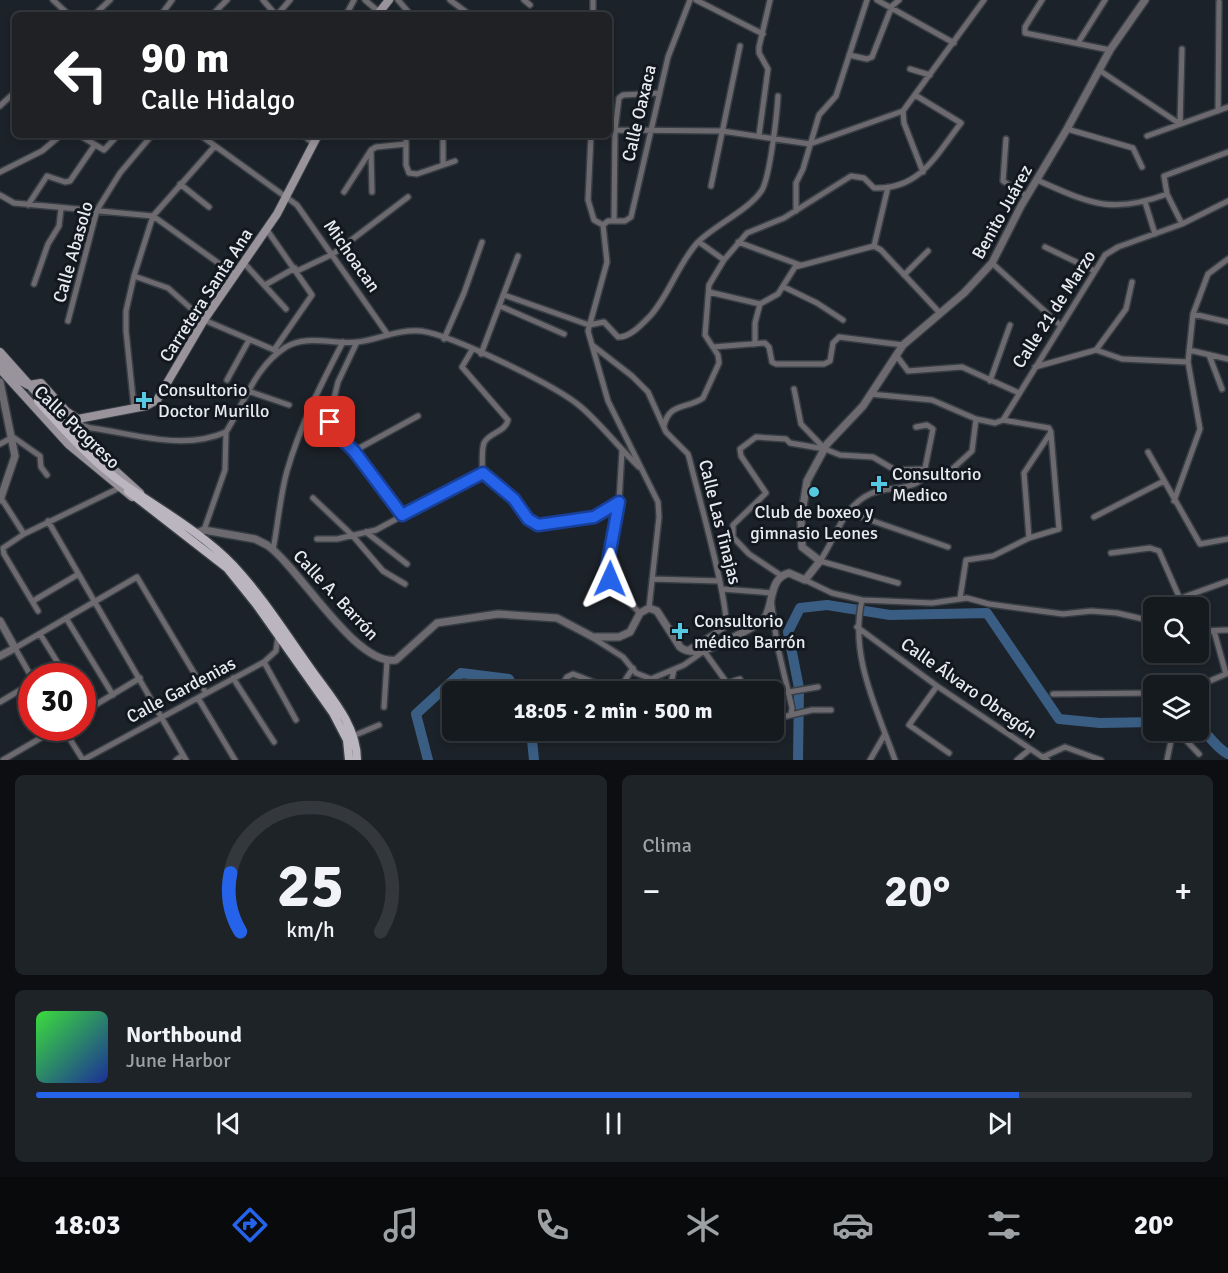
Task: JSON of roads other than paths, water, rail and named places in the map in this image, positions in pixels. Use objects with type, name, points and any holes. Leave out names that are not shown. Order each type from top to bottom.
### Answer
[{"type":"main road","points":[[380,12],[389,0]]},
{"type":"main road","name":"Carretera Santa Ana","points":[[78,419],[134,408],[157,400],[204,320],[267,230],[287,197],[317,138]]},
{"type":"main road","points":[[0,352],[88,448],[139,497],[200,532],[233,566],[281,633],[333,713],[347,740],[350,760]]},
{"type":"main road","points":[[0,362],[14,377],[29,385],[41,383],[66,411],[78,419]]},
{"type":"main road","name":"Calle Progreso","points":[[0,369],[69,445],[119,488],[139,497]]},
{"type":"main road","points":[[26,400],[29,385]]},
{"type":"main road","points":[[37,403],[83,453],[227,568],[339,708],[353,736],[357,760]]},
{"type":"street","points":[[52,0],[66,12]]},
{"type":"street","points":[[215,12],[227,0]]},
{"type":"street","points":[[280,12],[290,0]]},
{"type":"street","points":[[365,0],[376,12]]},
{"type":"street","points":[[398,0],[408,12]]},
{"type":"street","points":[[450,0],[466,12]]},
{"type":"street","points":[[524,0],[530,5]]},
{"type":"street","name":"Calle Oaxaca","points":[[603,225],[608,221],[625,221],[631,217],[668,57],[690,0]]},
{"type":"street","points":[[696,0],[763,34]]},
{"type":"street","points":[[759,135],[768,69],[759,53],[770,0]]},
{"type":"street","points":[[796,211],[796,183],[803,169],[819,115],[836,96],[867,0]]},
{"type":"street","points":[[877,0],[892,6],[954,43]]},
{"type":"street","points":[[849,55],[866,58],[873,55],[892,6],[899,0]]},
{"type":"street","points":[[615,130],[722,131],[810,144],[903,111],[984,0]]},
{"type":"street","points":[[1042,0],[1025,27],[1025,33],[1110,50]]},
{"type":"street","points":[[1078,43],[1105,0]]},
{"type":"street","name":"Benito Juárez","points":[[820,561],[802,547],[801,526],[808,476],[837,433],[857,414],[903,345],[972,285],[992,263],[1098,70],[1145,0]]},
{"type":"street","points":[[1218,111],[1219,2]]},
{"type":"street","points":[[711,186],[740,46]]},
{"type":"street","points":[[1180,124],[1182,49]]},
{"type":"street","points":[[910,69],[930,75]]},
{"type":"street","points":[[1098,70],[1180,124]]},
{"type":"street","name":"Calle Oaxaca","points":[[614,221],[615,130],[620,96],[659,93]]},
{"type":"street","points":[[0,106],[12,95]]},
{"type":"street","points":[[664,426],[665,418],[672,410],[682,404],[697,402],[705,395],[719,363],[718,355],[705,335],[709,292],[712,279],[738,242],[747,233],[796,211],[851,176],[864,178],[874,188],[888,187],[913,180],[923,172],[961,123],[915,95]]},
{"type":"street","points":[[504,295],[589,325],[604,322],[621,337],[639,327],[660,302],[680,267],[699,242],[763,188],[778,96]]},
{"type":"street","points":[[1147,136],[1228,107]]},
{"type":"street","points":[[903,111],[904,123],[923,172]]},
{"type":"street","points":[[1067,129],[1133,148],[1142,167]]},
{"type":"street","points":[[0,172],[42,151],[57,138]]},
{"type":"street","points":[[83,138],[102,150],[106,149],[115,138]]},
{"type":"street","name":"Calle Abasolo","points":[[68,321],[97,210],[120,173],[149,138]]},
{"type":"street","name":"Michoacan","points":[[204,138],[287,197],[304,213],[388,334]]},
{"type":"street","points":[[307,138],[314,144]]},
{"type":"street","points":[[406,138],[406,165],[409,173],[417,174],[455,161]]},
{"type":"street","points":[[443,138],[443,165]]},
{"type":"street","points":[[591,138],[588,208],[594,220],[603,225],[606,268],[589,325],[591,344],[608,401],[639,467],[654,491],[660,510],[649,608]]},
{"type":"street","points":[[1006,139],[1003,181],[1027,196]]},
{"type":"street","points":[[344,192],[370,150],[376,147],[406,144]]},
{"type":"street","points":[[28,205],[47,176],[51,175],[65,182],[70,181],[94,146]]},
{"type":"street","points":[[134,408],[126,310],[134,276],[153,216],[214,147]]},
{"type":"street","points":[[370,150],[372,192]]},
{"type":"street","points":[[1182,224],[1167,194],[1164,176],[1228,152]]},
{"type":"street","points":[[1037,180],[1080,199],[1123,207],[1167,194]]},
{"type":"street","points":[[180,184],[209,207]]},
{"type":"street","points":[[874,246],[888,187]]},
{"type":"street","points":[[0,195],[14,203],[28,205],[153,216],[235,275]]},
{"type":"street","points":[[265,285],[333,254],[408,197]]},
{"type":"street","name":"Calle 21 de Marzo","points":[[1003,420],[1060,325],[1108,252],[1182,224],[1228,201]]},
{"type":"street","points":[[1145,202],[1155,234]]},
{"type":"street","points":[[33,284],[48,244],[59,226],[61,209]]},
{"type":"street","points":[[200,532],[225,470],[226,432],[248,391],[311,298],[311,292],[267,230]]},
{"type":"street","points":[[444,339],[482,242]]},
{"type":"street","points":[[699,242],[724,260]]},
{"type":"street","points":[[738,242],[800,265]]},
{"type":"street","points":[[755,344],[755,323],[760,304],[784,287],[792,269],[874,246],[881,250],[939,312]]},
{"type":"street","points":[[1045,247],[1095,271]]},
{"type":"street","points":[[904,274],[928,251]]},
{"type":"street","points":[[481,354],[518,256]]},
{"type":"street","points":[[1174,501],[1200,429],[1188,362],[1193,314],[1208,274],[1228,259]]},
{"type":"street","points":[[244,262],[286,309]]},
{"type":"street","points":[[992,263],[1060,325]]},
{"type":"street","points":[[134,276],[168,288],[204,320],[277,351],[293,343],[306,341],[357,342],[388,334],[422,331],[444,339],[548,385],[570,399],[600,425],[639,467]]},
{"type":"street","points":[[1096,350],[1126,309],[1132,282]]},
{"type":"street","points":[[784,287],[843,320]]},
{"type":"street","points":[[709,292],[760,304]]},
{"type":"street","points":[[500,306],[564,334]]},
{"type":"street","points":[[1193,314],[1228,322]]},
{"type":"street","points":[[990,381],[1010,325]]},
{"type":"street","points":[[713,347],[767,344],[772,362],[776,364],[824,364],[830,361],[833,343],[839,337],[903,345]]},
{"type":"street","points":[[227,380],[249,340]]},
{"type":"street","points":[[273,549],[287,472],[298,438],[343,342]]},
{"type":"street","points":[[357,342],[338,382],[330,422],[334,432],[354,451],[402,515]]},
{"type":"street","name":"Calle Las Tinajas","points":[[591,344],[632,376],[648,392],[669,436],[688,454],[722,589],[727,624],[686,651]]},
{"type":"street","points":[[472,350],[462,367],[508,420],[504,429],[486,439],[483,444],[483,473]]},
{"type":"street","points":[[1035,367],[1096,350],[1122,359],[1188,362]]},
{"type":"street","points":[[1189,350],[1228,359]]},
{"type":"street","points":[[896,355],[908,371],[962,367],[1019,393]]},
{"type":"street","points":[[1209,355],[1221,389]]},
{"type":"street","points":[[0,382],[1,400],[13,436],[14,462],[1,499],[24,534]]},
{"type":"street","points":[[794,389],[801,424],[825,449]]},
{"type":"street","points":[[248,391],[289,405]]},
{"type":"street","points":[[870,394],[932,400],[976,419],[995,423],[1003,420],[1049,428],[1059,529],[1029,538],[993,556],[964,561],[960,598]]},
{"type":"street","points":[[354,451],[418,416]]},
{"type":"street","points":[[78,419],[82,425],[91,428],[186,442],[205,440],[226,432]]},
{"type":"street","points":[[949,472],[972,451],[976,419]]},
{"type":"street","points":[[805,580],[820,561],[848,512],[871,493],[921,481],[934,438],[933,429],[927,425],[916,427]]},
{"type":"street","points":[[1029,538],[1024,474],[1051,434]]},
{"type":"street","points":[[0,444],[13,436]]},
{"type":"street","points":[[13,436],[39,453],[42,461],[41,467],[47,475]]},
{"type":"street","points":[[782,576],[748,554],[733,537],[732,529],[766,493],[741,456],[740,448],[756,437],[766,437],[825,449],[835,454],[873,457],[895,470],[925,469]]},
{"type":"street","points":[[622,451],[619,502],[608,573],[613,587],[640,613]]},
{"type":"street","points":[[1148,452],[1200,544],[1228,539]]},
{"type":"street","points":[[317,539],[337,539],[376,530],[483,473]]},
{"type":"street","points":[[483,473],[514,499],[531,522],[544,526],[561,520],[590,518],[610,510],[619,502]]},
{"type":"street","points":[[1094,517],[1164,481]]},
{"type":"street","points":[[38,611],[3,551],[6,545],[48,521],[119,488]]},
{"type":"street","points":[[313,498],[351,535],[383,571],[405,584]]},
{"type":"street","points":[[848,512],[948,547]]},
{"type":"street","points":[[48,521],[185,758],[176,760]]},
{"type":"street","name":"Calle A. Barrón","points":[[200,532],[255,539],[273,549],[352,638],[372,656],[387,661],[396,660],[406,653],[437,623],[498,615],[557,618],[593,637],[623,657],[636,673],[651,679],[674,670]]},
{"type":"street","points":[[366,532],[407,564]]},
{"type":"street","points":[[1111,553],[1150,548],[1159,550],[1181,597]]},
{"type":"street","points":[[820,561],[898,583]]},
{"type":"street","points":[[672,681],[674,670],[704,651],[762,622],[771,596],[782,576],[789,573],[832,593],[862,600],[922,604],[960,598],[1063,614],[1091,611],[1117,613],[1143,619]]},
{"type":"street","points":[[33,601],[77,574]]},
{"type":"street","points":[[0,656],[137,577],[206,693]]},
{"type":"street","points":[[652,579],[719,581]]},
{"type":"street","points":[[1184,597],[1228,581]]},
{"type":"street","points":[[722,589],[771,596]]},
{"type":"street","points":[[771,596],[777,644],[791,692],[793,714]]},
{"type":"street","points":[[862,600],[857,627],[860,657],[895,760]]},
{"type":"street","points":[[593,637],[608,638],[627,634],[640,613],[649,608],[657,611],[680,647],[686,651],[704,651]]},
{"type":"street","points":[[66,618],[113,695]]},
{"type":"street","points":[[0,621],[24,663]]},
{"type":"street","name":"Calle Álvaro Obregón","points":[[857,627],[1029,750],[1045,758],[1065,747],[1101,760]]},
{"type":"street","points":[[1209,631],[1228,630]]},
{"type":"street","points":[[1209,682],[1226,674],[1214,631]]},
{"type":"street","name":"Calle Gardenias","points":[[83,760],[264,662],[276,651],[281,633]]},
{"type":"street","points":[[40,634],[58,663]]},
{"type":"street","points":[[704,651],[726,681]]},
{"type":"street","points":[[384,706],[387,661]]},
{"type":"street","points":[[264,662],[296,720]]},
{"type":"street","points":[[625,681],[633,668]]},
{"type":"street","points":[[564,681],[573,674],[592,681]]},
{"type":"street","points":[[96,705],[140,678]]},
{"type":"street","points":[[233,678],[274,742]]},
{"type":"street","points":[[734,681],[740,679]]},
{"type":"street","points":[[938,686],[909,725],[949,753]]},
{"type":"street","points":[[791,692],[818,687]]},
{"type":"street","points":[[0,702],[18,691]]},
{"type":"street","points":[[1053,694],[1143,693]]},
{"type":"street","points":[[198,698],[235,760]]},
{"type":"street","points":[[784,716],[802,712],[831,710]]},
{"type":"street","points":[[353,736],[379,725]]},
{"type":"street","points":[[1167,760],[1173,731],[1180,734],[1199,754]]},
{"type":"street","points":[[870,760],[885,734]]},
{"type":"street","points":[[3,760],[36,741]]},
{"type":"street","points":[[71,741],[83,760]]},
{"type":"street","points":[[1017,760],[1029,750]]},
{"type":"waterway","points":[[798,760],[799,688],[788,632],[800,608],[827,605],[890,615],[987,613],[1059,719],[1100,723],[1143,722]]},
{"type":"waterway","points":[[452,681],[461,673],[509,679],[510,681]]},
{"type":"waterway","points":[[428,760],[416,714],[442,690]]},
{"type":"waterway","points":[[1209,737],[1228,754]]},
{"type":"waterway","points":[[532,741],[534,760]]},
{"type":"tunnel","points":[[21,381],[38,401]]},
{"type":"place","name":"Consultorio Doctor Murillo","points":[[144,400]]},
{"type":"place","name":"Consultorio Medico","points":[[879,484]]},
{"type":"place","name":"Club de boxeo y gimnasio Leones","points":[[814,492]]},
{"type":"place","name":"Consultorio médico Barrón","points":[[680,631]]}]
